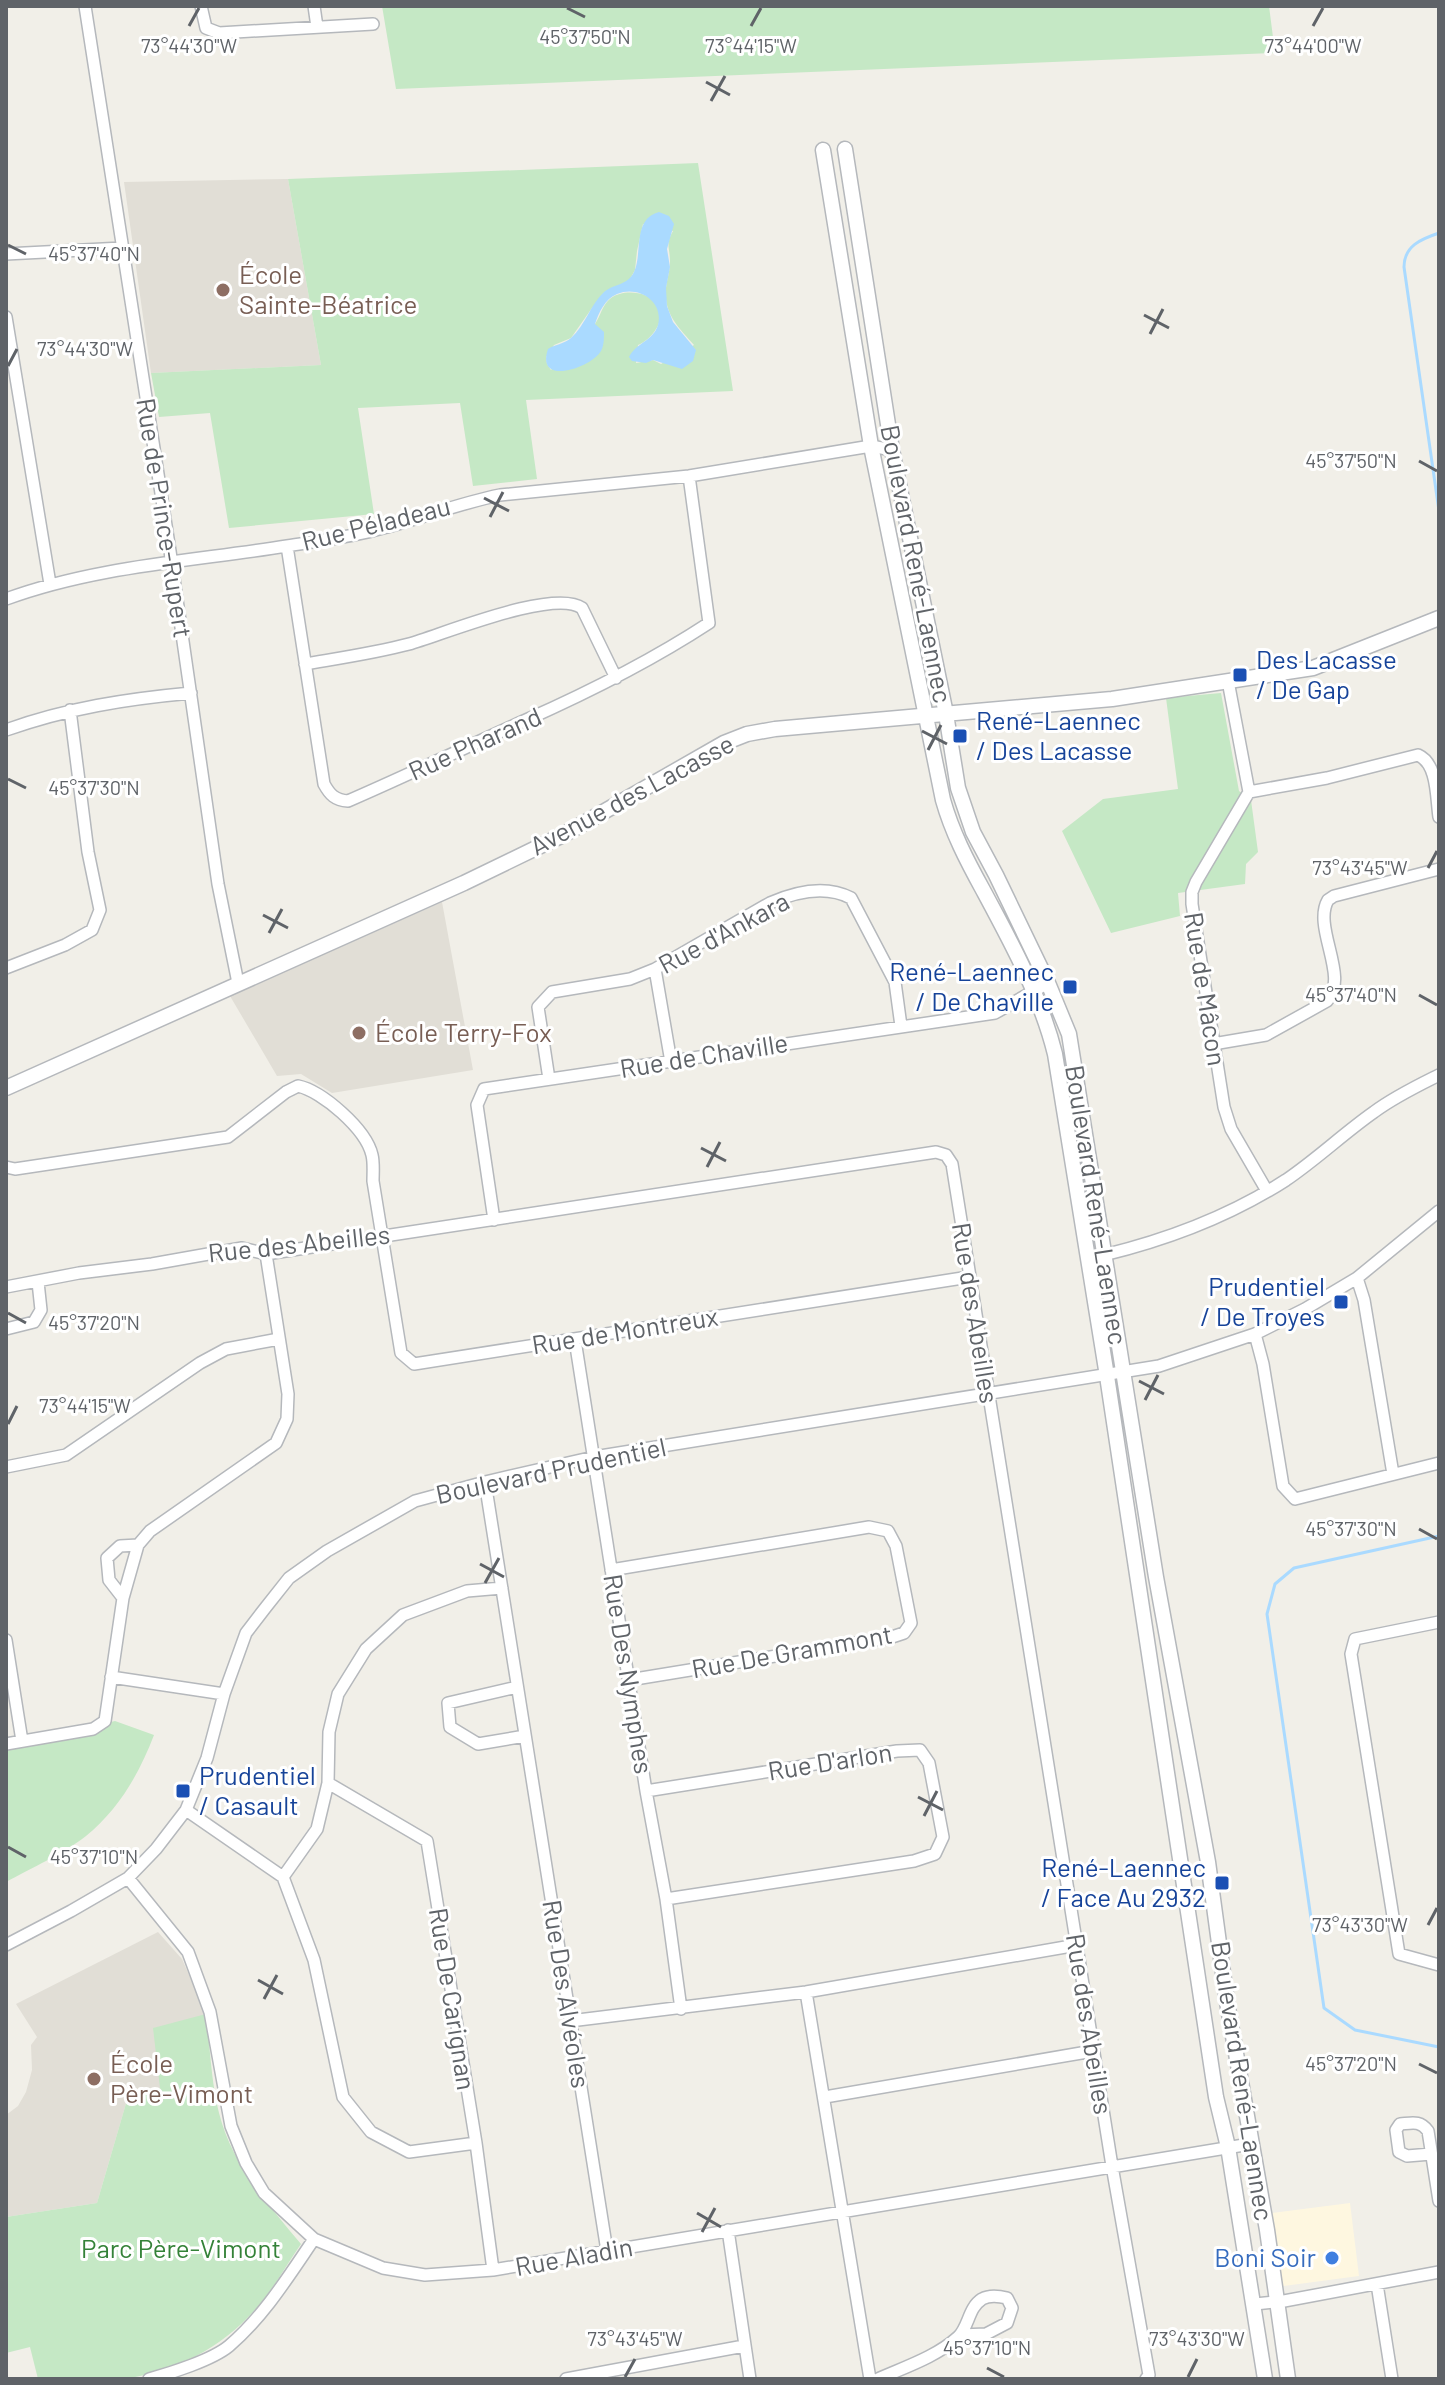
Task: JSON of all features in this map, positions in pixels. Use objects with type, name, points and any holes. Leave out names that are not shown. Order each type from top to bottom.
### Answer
[{"type":"street","name":"Rue de Prince-Rupert","points":[[85,6],[218,884],[238,983]]},
{"type":"street","points":[[201,6],[203,22],[212,32],[373,24]]},
{"type":"street","points":[[314,6],[317,27]]},
{"type":"street","name":"Boulevard René-Laennec","points":[[845,149],[892,450],[946,714],[958,788],[964,811],[1048,983],[1069,1034],[1158,1586],[1208,1862],[1227,2002],[1267,2230],[1288,2379]]},
{"type":"street","name":"Boulevard René-Laennec","points":[[823,150],[871,446],[937,775],[949,821],[1033,991],[1055,1054],[1216,2097],[1228,2147],[1265,2379]]},
{"type":"street","points":[[6,254],[122,248]]},
{"type":"street","points":[[6,317],[50,584]]},
{"type":"street","name":"Rue Péladeau","points":[[6,599],[50,584],[107,572],[381,529],[500,495],[689,476],[871,446],[892,450]]},
{"type":"street","name":"Rue Pharand","points":[[287,546],[324,784],[330,794],[348,801],[616,678],[709,623],[689,476]]},
{"type":"street","points":[[305,664],[408,644],[491,617],[554,602],[574,603],[582,608],[616,678]]},
{"type":"street","name":"Avenue des Lacasse","points":[[6,1088],[464,883],[563,835],[685,764],[747,734],[1112,699],[1313,668],[1439,618]]},
{"type":"street","points":[[1228,681],[1249,792],[1327,778],[1418,755],[1424,757],[1431,768],[1439,817]]},
{"type":"street","points":[[6,730],[70,710],[191,693]]},
{"type":"street","points":[[6,968],[65,945],[92,930],[100,910],[88,852],[70,710]]},
{"type":"street","name":"Rue de Mâcon","points":[[1249,792],[1196,882],[1192,904],[1226,1117],[1267,1191]]},
{"type":"street","points":[[1213,1044],[1266,1035],[1332,996],[1334,981],[1324,914],[1328,900],[1439,869]]},
{"type":"street","name":"Rue d'Ankara","points":[[549,1079],[538,1007],[552,992],[630,979],[655,969],[786,896],[803,892],[830,891],[851,898],[895,982],[901,1026]]},
{"type":"street","points":[[655,969],[671,1062]]},
{"type":"street","name":"Rue de Chaville","points":[[494,1220],[477,1105],[484,1089],[995,1013],[1048,983]]},
{"type":"street","points":[[1104,1255],[1181,1234],[1223,1215],[1304,1167],[1375,1111],[1439,1075]]},
{"type":"street","name":"Rue de Montreux","points":[[6,1167],[15,1169],[228,1137],[286,1092],[298,1086],[307,1088],[348,1118],[363,1136],[372,1154],[373,1181],[401,1353],[414,1364],[969,1277]]},
{"type":"street","name":"Rue des Abeilles","points":[[6,1287],[242,1248],[266,1254],[936,1152],[946,1155],[952,1164],[1093,2051],[1149,2375],[1146,2379]]},
{"type":"street","name":"Boulevard Prudentiel","points":[[6,1945],[128,1878],[156,1849],[186,1810],[207,1758],[224,1694],[246,1633],[289,1578],[327,1551],[415,1501],[594,1457],[1159,1366],[1255,1334],[1305,1309],[1357,1278],[1439,1211]]},
{"type":"street","points":[[6,1744],[93,1729],[105,1721],[123,1598],[138,1545],[150,1531],[276,1443],[287,1419],[288,1394],[266,1254]]},
{"type":"street","points":[[1357,1278],[1364,1300],[1393,1474]]},
{"type":"street","points":[[6,1329],[34,1322],[41,1310],[38,1282]]},
{"type":"street","points":[[1255,1334],[1263,1364],[1283,1486],[1295,1499],[1439,1463]]},
{"type":"street","points":[[6,1467],[66,1455],[200,1363],[226,1349],[279,1339]]},
{"type":"street","name":"Rue Des Nymphes","points":[[575,1340],[681,2009]]},
{"type":"street","name":"Rue Des Alvéoles","points":[[485,1482],[607,2251]]},
{"type":"street","name":"Rue De Grammont","points":[[611,1570],[869,1527],[888,1531],[896,1546],[911,1623],[904,1633],[892,1637],[629,1680]]},
{"type":"street","points":[[123,1598],[109,1580],[107,1558],[120,1546],[138,1545]]},
{"type":"street","points":[[283,1877],[317,1829],[328,1783],[329,1732],[338,1694],[366,1649],[403,1615],[467,1591],[502,1588]]},
{"type":"street","points":[[1439,1622],[1355,1639],[1351,1654],[1399,1954],[1439,1965]]},
{"type":"street","points":[[6,1640],[22,1741]]},
{"type":"street","points":[[111,1677],[224,1694]]},
{"type":"street","points":[[517,1687],[448,1703],[450,1727],[478,1744],[525,1736]]},
{"type":"street","name":"Rue D'arlon","points":[[646,1791],[897,1751],[920,1750],[929,1763],[943,1837],[935,1854],[914,1861],[666,1899]]},
{"type":"street","name":"Rue De Carignan","points":[[328,1783],[427,1841],[476,2143],[493,2270]]},
{"type":"street","points":[[186,1810],[283,1877],[314,1960],[343,2097],[371,2132],[409,2152],[476,2143]]},
{"type":"street","name":"Rue Aladin","points":[[128,1878],[188,1952],[210,2012],[231,2126],[246,2163],[264,2193],[314,2239],[383,2268],[425,2275],[493,2270],[1250,2144]]},
{"type":"street","points":[[570,2021],[806,1992],[1077,1945]]},
{"type":"street","points":[[806,1992],[870,2379]]},
{"type":"street","points":[[825,2097],[1093,2051]]},
{"type":"street","points":[[1431,2154],[1439,2201]]},
{"type":"street","points":[[728,2230],[750,2379]]},
{"type":"street","points":[[149,2379],[174,2376],[227,2348],[266,2310],[314,2239]]},
{"type":"street","points":[[1255,2304],[1439,2272]]},
{"type":"street","points":[[1377,2284],[1392,2379]]},
{"type":"street","points":[[878,2379],[933,2355],[961,2335],[971,2311],[982,2299],[1007,2298],[1012,2308],[1007,2323],[986,2334],[961,2335]]},
{"type":"street","points":[[566,2379],[744,2346]]},
{"type":"shaded area","name":"École Sainte-Béatrice","points":[[288,179],[321,365],[151,373],[124,182]]},
{"type":"shaded area","name":"École Terry-Fox","points":[[442,902],[473,1070],[332,1093],[301,1074],[277,1076],[230,996]]},
{"type":"shaded area","name":"École Père-Vimont","points":[[158,1932],[182,1959],[206,2014],[160,2088],[127,2100],[97,2203],[6,2217],[6,2115],[18,2106],[26,2092],[32,2070],[31,2045],[37,2037],[16,2004]]},
{"type":"shaded area","points":[[1350,2203],[1359,2276],[1276,2287],[1264,2214]]},
{"type":"green space","points":[[382,6],[1269,6],[1275,53],[396,89]]},
{"type":"green space","points":[[698,163],[733,391],[526,400],[537,479],[473,486],[460,403],[358,408],[374,514],[229,528],[210,413],[159,417],[151,373],[321,365],[288,179]],"holes":[[[643,224],[673,231],[669,243],[667,305],[673,320],[694,345],[661,364],[653,360],[636,363],[638,345],[656,328],[660,310],[648,296],[622,293],[608,301],[591,329],[551,370],[546,357],[554,345],[571,338],[592,308],[612,288],[630,279],[635,270]]]},
{"type":"green space","points":[[1221,693],[1239,791],[1251,800],[1258,852],[1246,864],[1245,884],[1178,893],[1180,916],[1111,933],[1062,831],[1103,799],[1178,789],[1166,698]]},
{"type":"green space","points":[[115,1721],[154,1735],[127,1790],[86,1836],[6,1882],[6,1746]]},
{"type":"green space","name":"Parc Père-Vimont","points":[[206,2014],[214,2089],[225,2132],[252,2183],[301,2244],[246,2319],[199,2355],[163,2370],[123,2379],[38,2379],[30,2347],[6,2353],[6,2217],[97,2203],[127,2100],[160,2088],[153,2028]]},
{"type":"water","points":[[659,212],[669,216],[674,224],[667,249],[670,267],[667,306],[673,322],[696,350],[693,361],[682,369],[653,360],[646,363],[632,361],[629,357],[656,330],[659,316],[648,297],[625,292],[609,299],[598,315],[595,324],[604,332],[604,339],[602,349],[595,357],[566,371],[549,368],[546,361],[548,349],[571,338],[604,292],[631,277],[637,264],[645,222]]},
{"type":"waterway","points":[[1439,233],[1410,249],[1404,267],[1439,511]]},
{"type":"waterway","points":[[1439,1536],[1294,1568],[1275,1584],[1267,1614],[1324,2008],[1355,2030],[1439,2047]]},
{"type":"place","name":"École Sainte-Béatrice","points":[[223,290]]},
{"type":"place","name":"Des Lacasse / De Gap","points":[[1240,675]]},
{"type":"place","name":"René-Laennec / Des Lacasse","points":[[960,736]]},
{"type":"place","name":"René-Laennec / De Chaville","points":[[1070,987]]},
{"type":"place","name":"École Terry-Fox","points":[[359,1033]]},
{"type":"place","name":"Prudentiel / De Troyes","points":[[1341,1302]]},
{"type":"place","name":"Prudentiel / Casault","points":[[183,1791]]},
{"type":"place","name":"René-Laennec / Face Au 2932","points":[[1222,1883]]},
{"type":"place","name":"École Père-Vimont","points":[[94,2079]]},
{"type":"place","name":"Boni Soir","points":[[1332,2258]]}]
